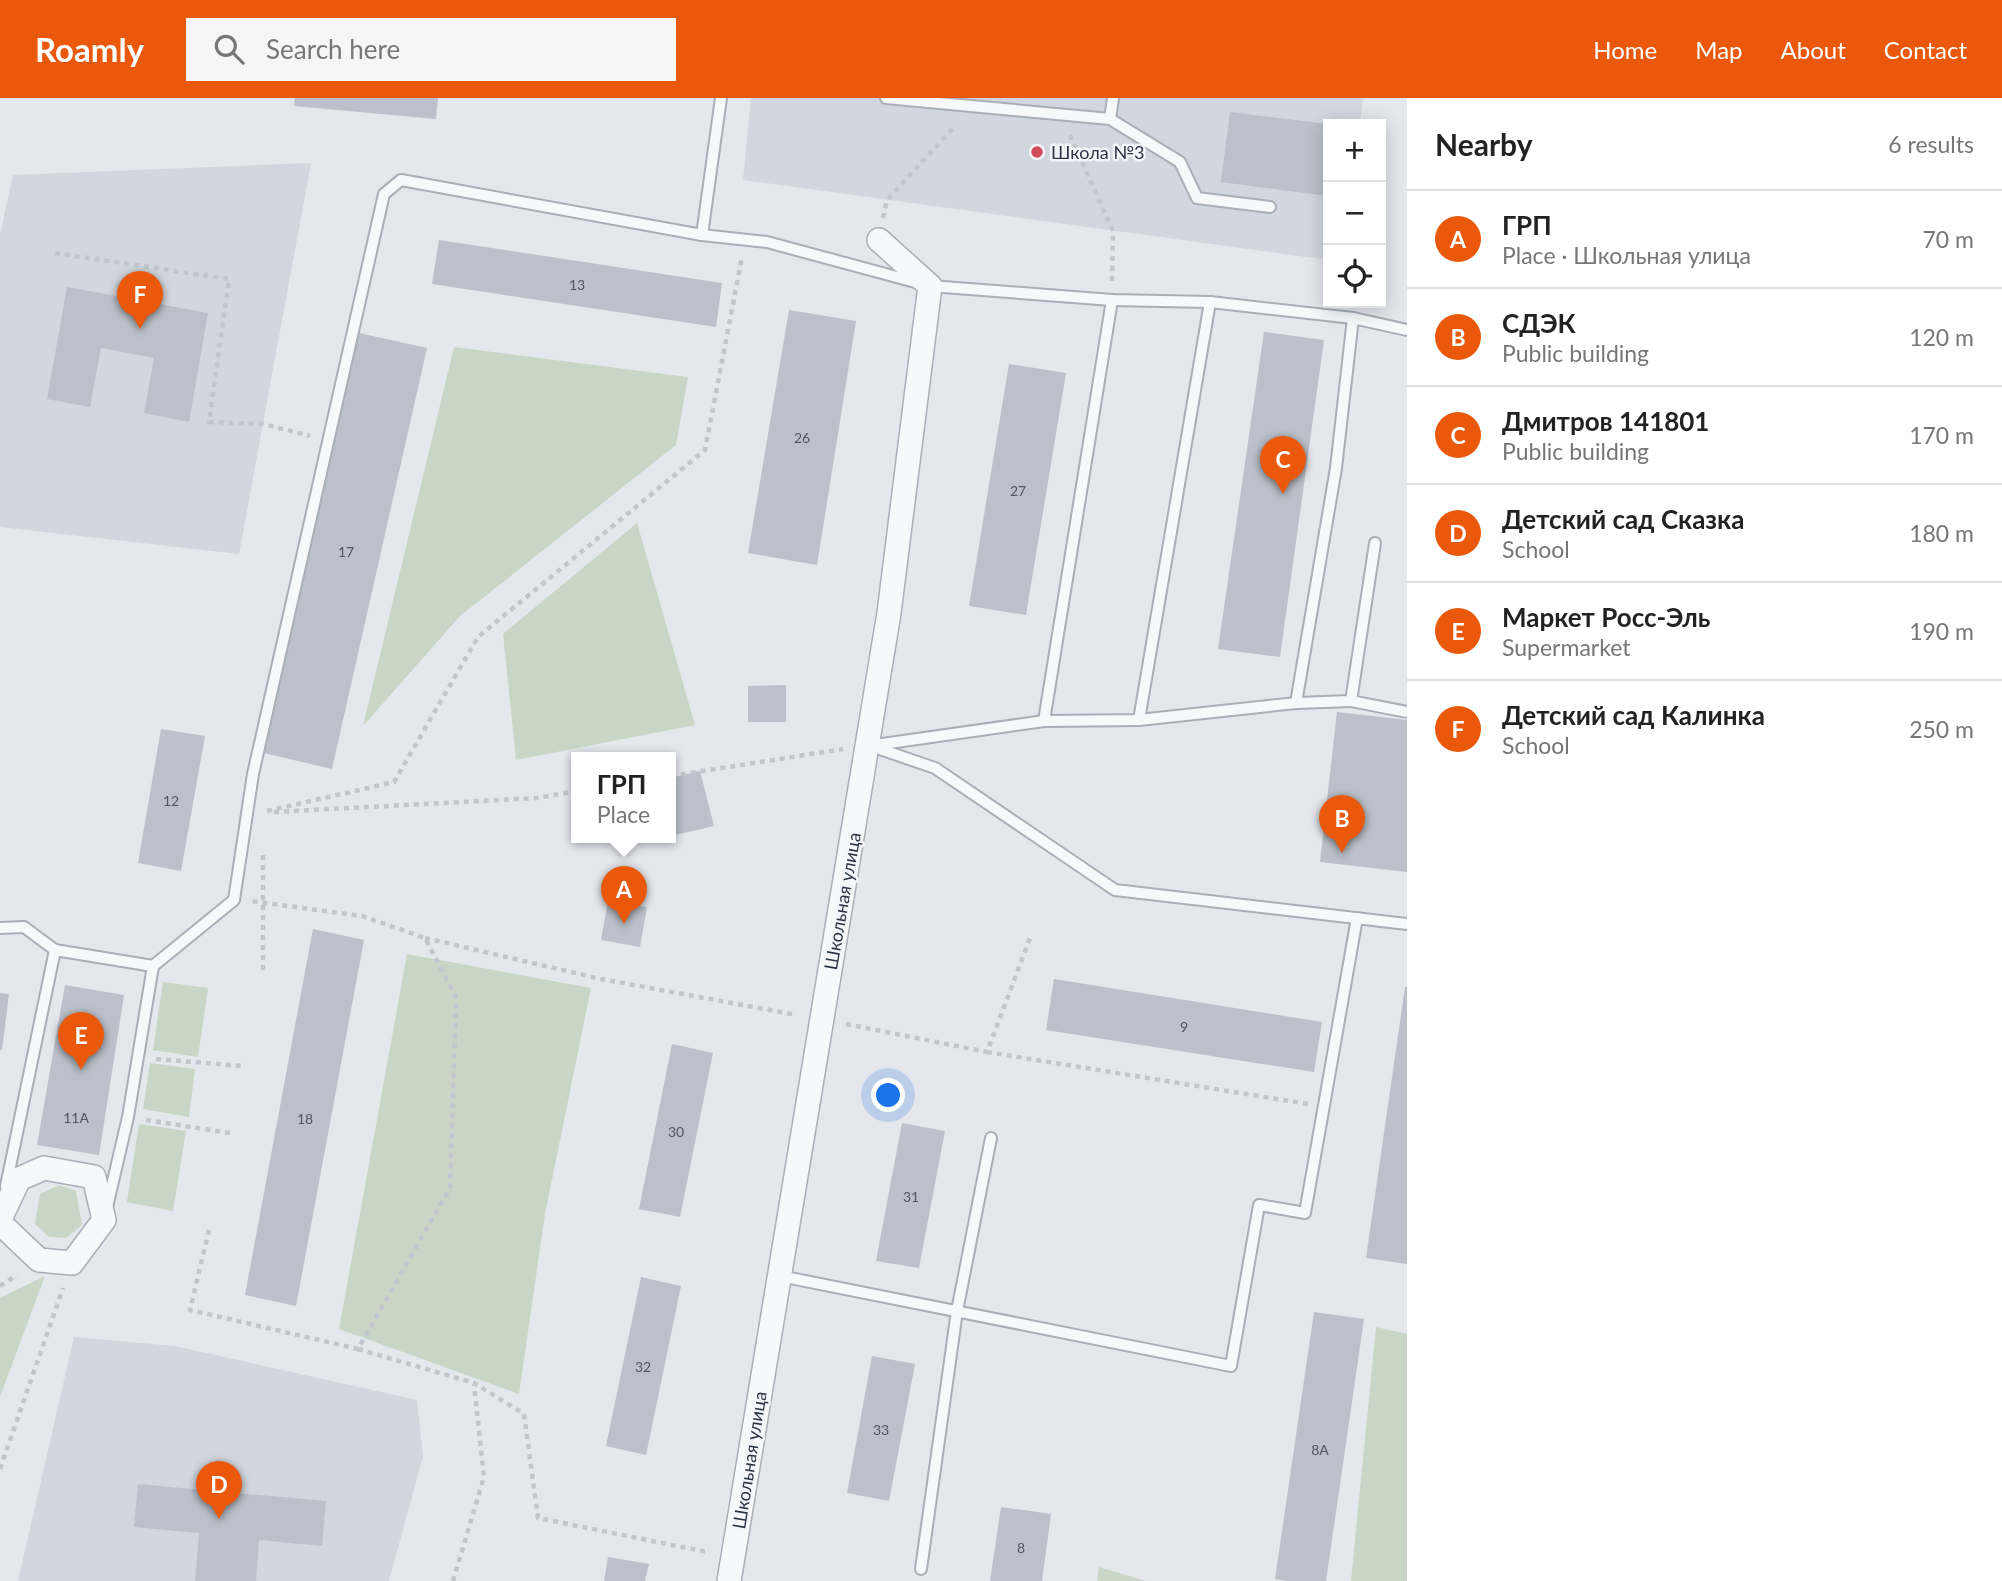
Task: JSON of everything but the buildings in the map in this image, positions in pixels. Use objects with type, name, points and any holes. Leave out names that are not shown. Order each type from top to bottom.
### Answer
[{"type":"street","points":[[879,240],[930,286]]},
{"type":"street","name":"Школьная улица","points":[[729,1581],[889,613],[930,286]]},
{"type":"street","points":[[44,1168],[94,1177],[104,1220],[72,1262],[39,1260],[0,1219],[19,1179],[44,1168]]},
{"type":"lane","points":[[702,235],[721,98]]},
{"type":"lane","points":[[886,98],[1110,119],[1181,162],[1197,198],[1270,207]]},
{"type":"lane","points":[[1110,119],[1113,98]]},
{"type":"lane","points":[[104,1220],[128,1117],[153,966],[234,900],[253,774],[384,194],[401,180],[702,235],[767,242],[930,286],[1112,300],[1210,302],[1353,318],[1407,330]]},
{"type":"lane","points":[[1044,720],[1112,300]]},
{"type":"lane","points":[[1139,720],[1210,302]]},
{"type":"lane","points":[[1296,703],[1336,468],[1353,318]]},
{"type":"lane","points":[[1352,701],[1376,543]]},
{"type":"lane","points":[[868,746],[1044,720],[1139,720],[1296,703],[1352,701],[1407,712]]},
{"type":"lane","points":[[868,746],[935,768],[1115,890],[1407,924]]},
{"type":"lane","points":[[780,1276],[1231,1366],[1259,1205],[1305,1213],[1357,918]]},
{"type":"lane","points":[[0,928],[24,926],[55,950],[153,966]]},
{"type":"lane","points":[[0,1219],[55,950]]},
{"type":"lane","points":[[920,1569],[957,1311],[991,1138]]},
{"type":"path","points":[[879,240],[887,200],[973,106]]},
{"type":"path","points":[[1062,114],[1113,231],[1112,300]]},
{"type":"path","points":[[571,792],[537,797],[262,813],[394,782],[478,637],[705,450],[746,240]]},
{"type":"path","points":[[55,253],[229,279],[209,422],[263,425],[328,440]]},
{"type":"path","points":[[676,775],[868,746]]},
{"type":"path","points":[[263,851],[263,973]]},
{"type":"path","points":[[234,900],[264,901],[362,916],[425,938],[601,979],[987,1052],[1324,1107]]},
{"type":"path","points":[[358,1349],[450,1188],[456,997],[425,938]]},
{"type":"path","points":[[987,1052],[1030,938]]},
{"type":"path","points":[[138,1058],[243,1066]]},
{"type":"path","points":[[128,1117],[230,1133]]},
{"type":"path","points":[[209,1230],[190,1310],[358,1349],[474,1383],[524,1414],[538,1518],[733,1558]]},
{"type":"path","points":[[0,1469],[72,1262]]},
{"type":"path","points":[[453,1581],[484,1477],[474,1383]]},
{"type":"shaded area","name":"Школа №3","points":[[751,98],[1363,98],[1361,119],[1323,119],[1323,259],[743,180]]},
{"type":"shaded area","points":[[311,163],[239,554],[0,527],[0,235],[13,175]]},
{"type":"shaded area","points":[[74,1337],[175,1346],[417,1400],[423,1456],[389,1581],[18,1581]]},
{"type":"green space","points":[[454,347],[688,377],[676,445],[460,616],[363,726]]},
{"type":"green space","points":[[637,523],[695,725],[516,760],[503,634]]},
{"type":"green space","points":[[407,954],[591,988],[545,1214],[519,1394],[339,1329]]},
{"type":"green space","points":[[163,982],[208,988],[198,1057],[153,1050]]},
{"type":"green space","points":[[150,1063],[195,1069],[189,1117],[143,1109]]},
{"type":"green space","points":[[139,1124],[186,1131],[173,1211],[127,1202]]},
{"type":"green space","points":[[59,1185],[76,1191],[82,1225],[66,1238],[49,1237],[35,1224],[40,1194]]},
{"type":"green space","points":[[45,1276],[0,1397],[0,1298]]},
{"type":"green space","points":[[1376,1327],[1407,1334],[1407,1581],[1351,1581]]},
{"type":"green space","points":[[1099,1567],[1146,1581],[1097,1581]]},
{"type":"place","name":"Школа №3","points":[[1037,152]]},
{"type":"place","name":"Детский сад Калинка","points":[[140,329]]},
{"type":"place","name":"Дмитров 141801","points":[[1283,494]]},
{"type":"place","name":"СДЭК","points":[[1342,853]]},
{"type":"place","name":"ГРП","points":[[624,924]]},
{"type":"place","name":"Маркет Росс-Эль","points":[[81,1070]]},
{"type":"place","name":"Детский сад Сказка","points":[[219,1519]]}]
